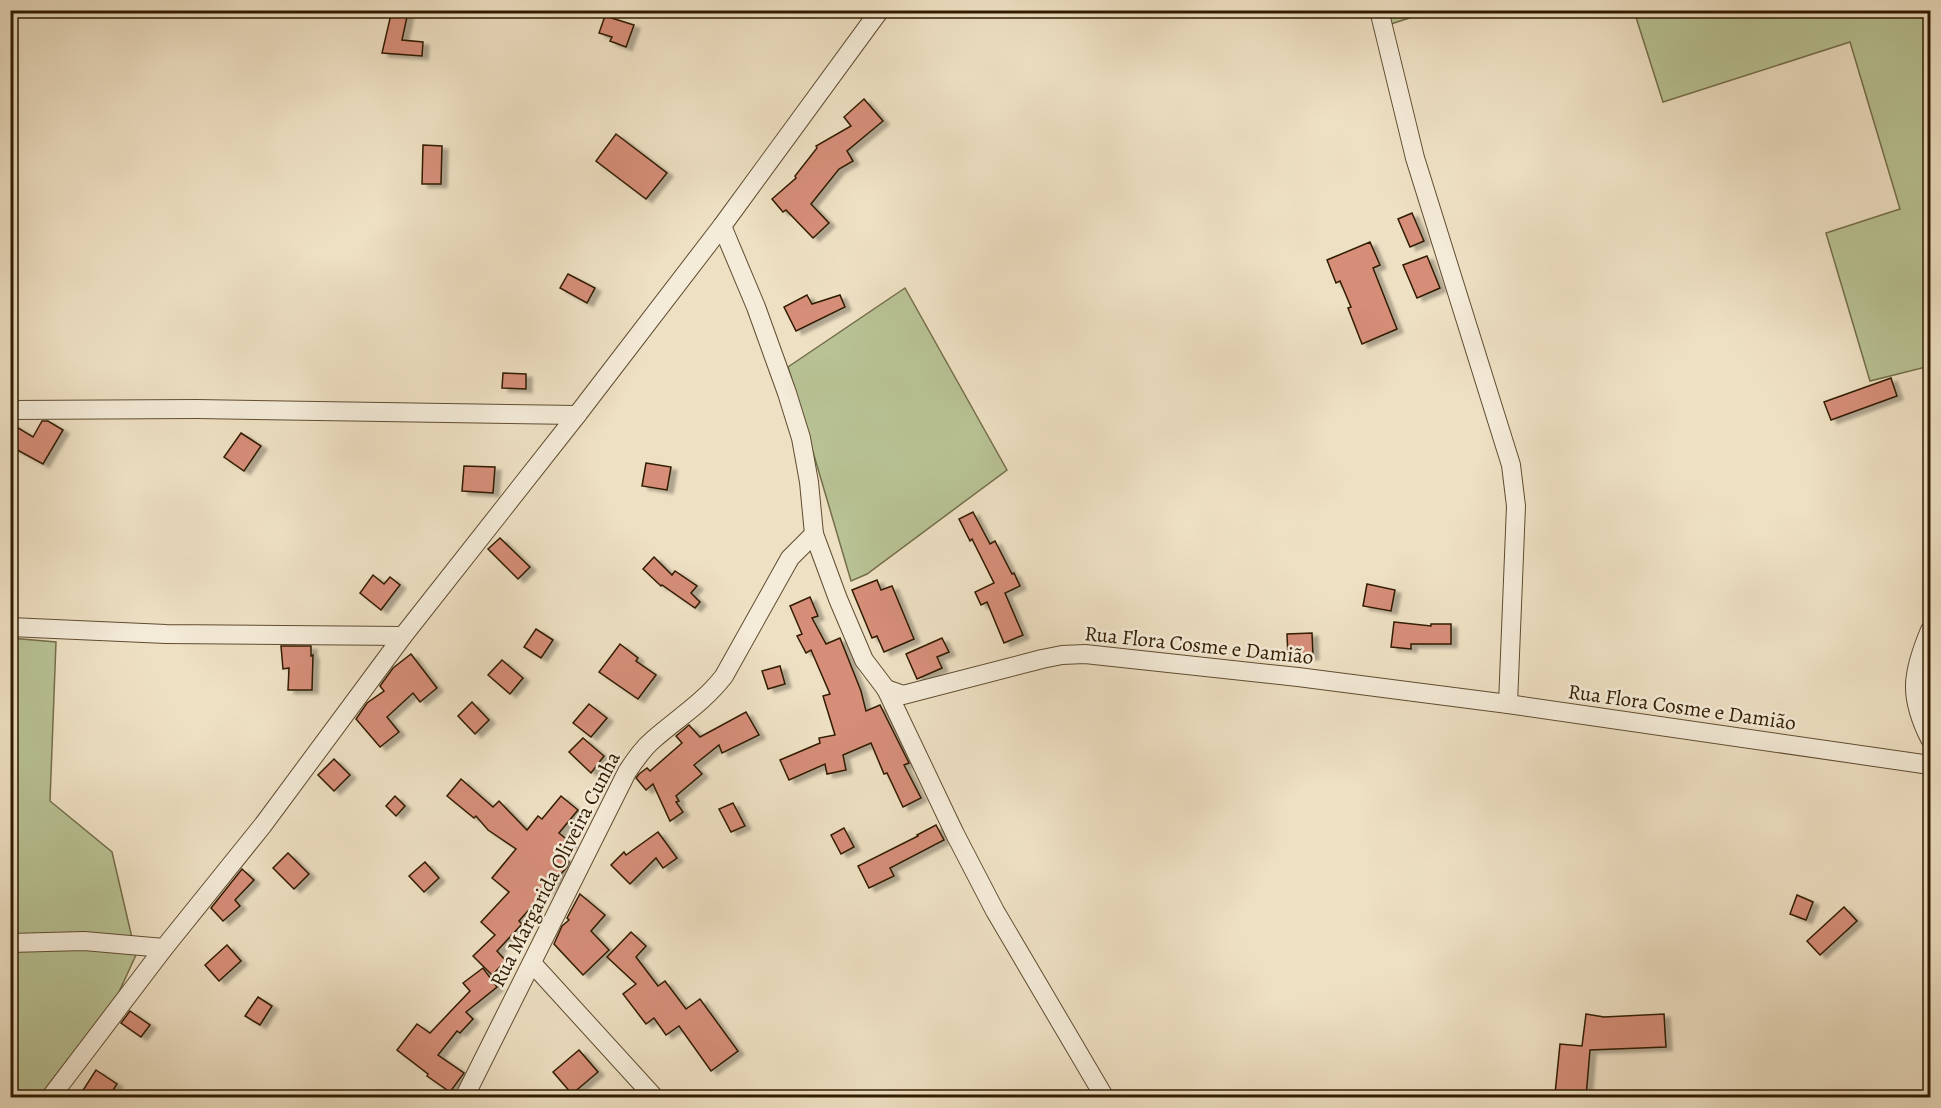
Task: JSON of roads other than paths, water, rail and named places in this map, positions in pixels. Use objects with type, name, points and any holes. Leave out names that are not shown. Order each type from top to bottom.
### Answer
[{"type":"street","points":[[50,1098],[164,948],[263,825],[403,636],[722,226],[880,10]]},
{"type":"street","points":[[1379,10],[1415,158],[1511,465],[1516,506],[1508,704]]},
{"type":"street","points":[[722,226],[756,307],[801,438],[814,534],[864,660],[886,689],[955,834],[995,911],[1105,1098]]},
{"type":"street","points":[[10,410],[577,415]]},
{"type":"street","name":"Rua Margarida Oliveira Cunha","points":[[464,1098],[627,772],[653,740],[714,689],[724,676],[790,558],[814,534]]},
{"type":"street","points":[[10,627],[166,634],[403,636]]},
{"type":"street","points":[[1930,630],[1916,669],[1914,686],[1919,714],[1930,739]]},
{"type":"street","name":"Rua Flora Cosme e Damião","points":[[886,689],[903,695],[1042,659],[1085,654],[1508,704],[1930,765]]},
{"type":"street","points":[[10,943],[84,941],[164,948]]},
{"type":"street","points":[[532,963],[655,1098]]}]
